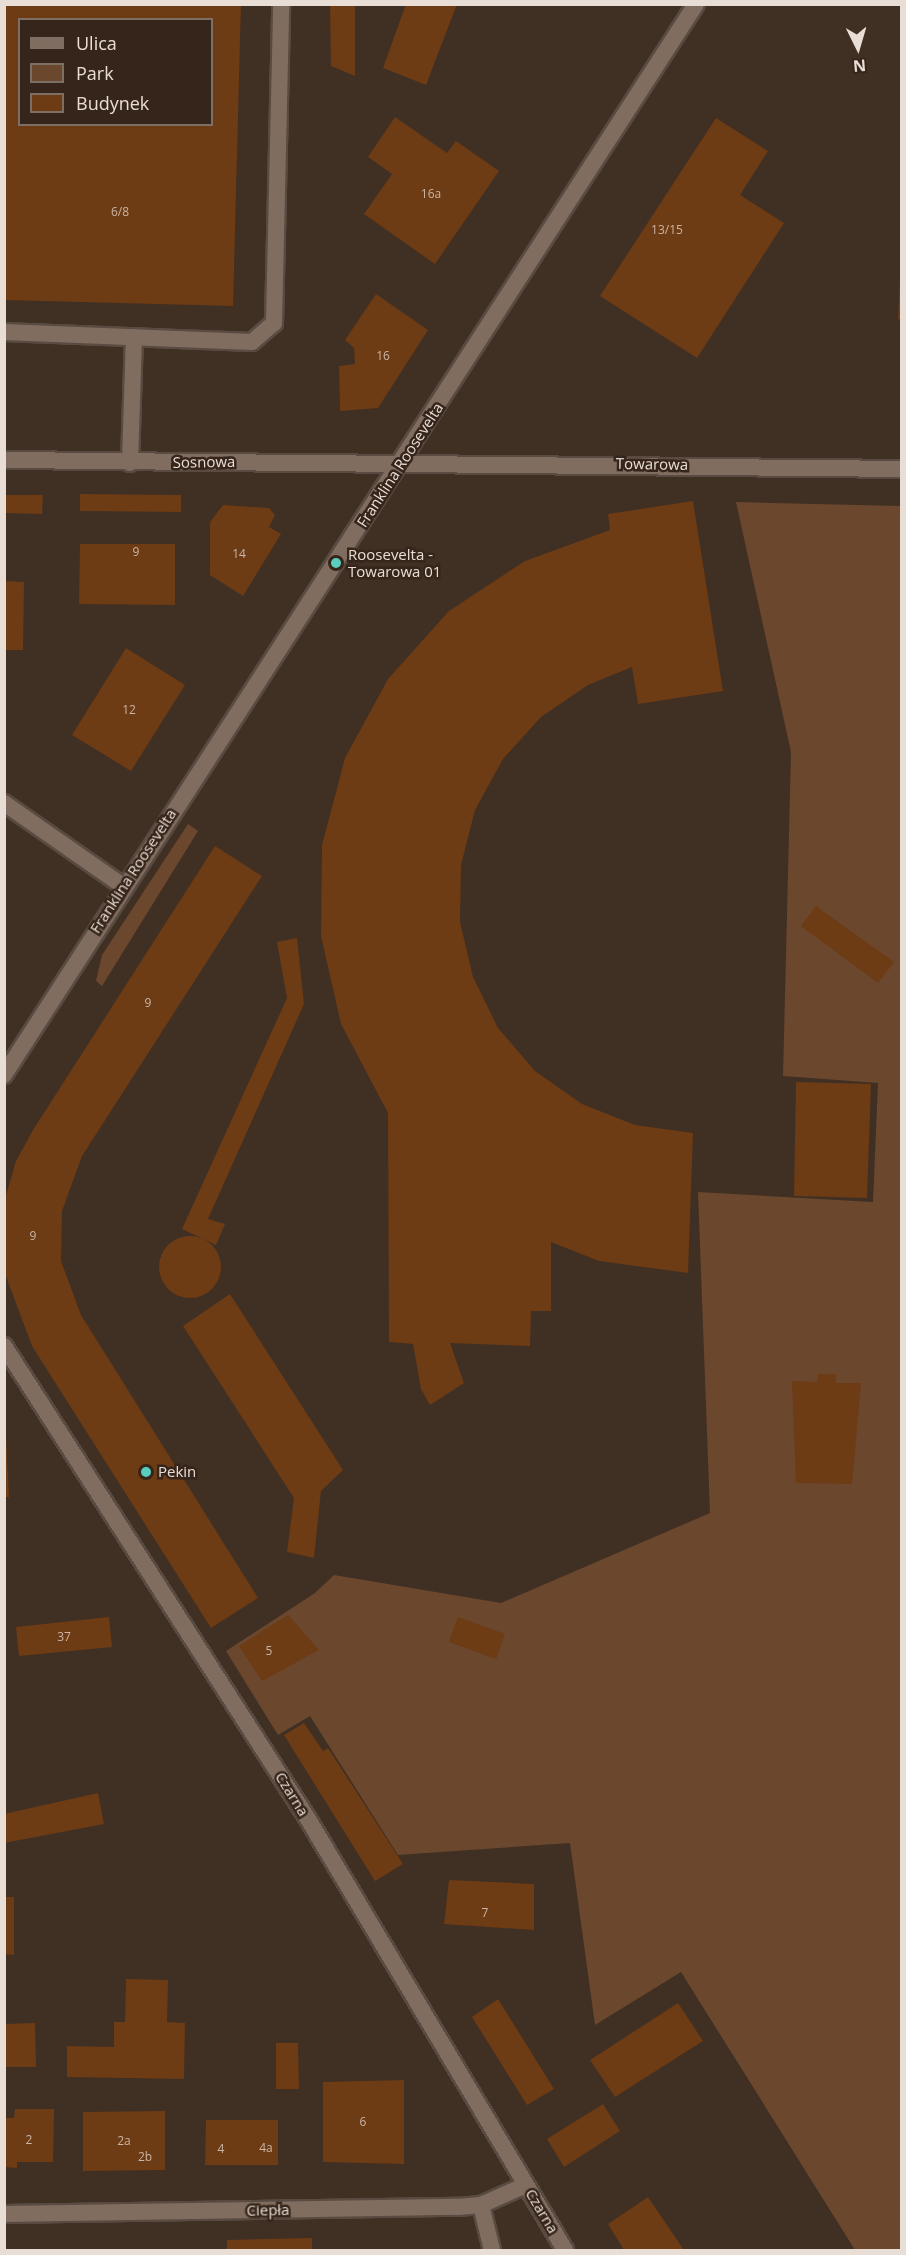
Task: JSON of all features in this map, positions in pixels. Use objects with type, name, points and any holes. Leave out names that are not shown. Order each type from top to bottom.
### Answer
[{"type":"street","points":[[4,332],[252,342],[274,323],[281,4]]},
{"type":"street","name":"Franklina Roosevelta","points":[[4,1075],[123,886],[403,460],[696,4]]},
{"type":"street","points":[[130,463],[134,337]]},
{"type":"street","name":"Sosnowa","points":[[4,460],[130,463],[403,460]]},
{"type":"street","name":"Towarowa","points":[[403,460],[902,469]]},
{"type":"street","points":[[4,803],[123,886]]},
{"type":"street","name":"Czarna","points":[[4,1346],[308,1819],[565,2250]]},
{"type":"street","name":"Ciepła","points":[[4,2214],[481,2205],[526,2185]]},
{"type":"street","points":[[481,2205],[492,2250]]},
{"type":"green space","points":[[736,502],[901,506],[901,2250],[855,2250],[681,1972],[595,2025],[570,1843],[398,1855],[310,1716],[278,1735],[226,1651],[315,1593],[334,1575],[501,1603],[710,1513],[698,1192],[873,1202],[878,1083],[783,1076],[791,752]]},
{"type":"green space","points":[[188,824],[198,831],[102,986],[96,981],[102,955]]},
{"type":"building","points":[[4,4],[241,4],[233,306],[4,300]]},
{"type":"building","points":[[330,4],[355,4],[355,76],[331,66]]},
{"type":"building","points":[[406,4],[457,4],[426,85],[383,68]]},
{"type":"building","points":[[395,117],[447,153],[456,141],[499,171],[435,264],[364,214],[392,174],[368,157]]},
{"type":"building","points":[[716,118],[768,151],[740,195],[784,223],[697,358],[600,296]]},
{"type":"building","points":[[900,280],[902,280],[902,320],[898,319]]},
{"type":"building","points":[[376,294],[428,330],[378,408],[340,411],[339,366],[355,364],[354,348],[345,340]]},
{"type":"building","points":[[80,494],[181,495],[181,512],[80,511]]},
{"type":"building","points":[[4,495],[43,495],[42,514],[4,513]]},
{"type":"building","points":[[693,501],[723,691],[638,704],[632,667],[588,685],[541,717],[503,759],[475,810],[461,865],[460,922],[473,977],[498,1028],[535,1071],[582,1104],[635,1125],[693,1133],[688,1273],[599,1261],[551,1242],[551,1311],[531,1311],[530,1346],[450,1343],[464,1383],[430,1405],[421,1389],[413,1344],[389,1342],[388,1113],[341,1024],[321,936],[322,845],[345,758],[388,679],[449,611],[525,561],[610,530],[608,514]]},
{"type":"building","points":[[223,505],[269,508],[275,515],[269,527],[281,534],[243,596],[210,575],[210,522]]},
{"type":"building","points":[[80,544],[175,544],[175,605],[79,604]]},
{"type":"building","points":[[4,581],[24,582],[23,650],[4,650]]},
{"type":"building","points":[[126,648],[185,685],[131,771],[72,735]]},
{"type":"building","points":[[215,846],[262,876],[82,1156],[62,1211],[61,1261],[81,1315],[258,1598],[211,1628],[32,1346],[4,1271],[4,1202],[16,1161],[33,1130]]},
{"type":"building","points":[[816,906],[894,962],[878,983],[801,926]]},
{"type":"building","points":[[297,938],[304,1004],[208,1219],[225,1224],[216,1245],[182,1229],[287,998],[277,942]]},
{"type":"building","points":[[796,1082],[871,1084],[867,1198],[794,1196]]},
{"type":"building","points":[[190,1236],[212,1245],[221,1267],[212,1289],[190,1298],[168,1289],[159,1267],[168,1245]]},
{"type":"building","points":[[230,1294],[343,1470],[321,1491],[314,1558],[287,1552],[294,1498],[183,1326]]},
{"type":"building","points":[[818,1374],[836,1374],[836,1383],[861,1383],[852,1484],[796,1483],[792,1381],[817,1382]]},
{"type":"building","points":[[4,1395],[9,1497],[4,1497]]},
{"type":"building","points":[[288,1615],[319,1650],[262,1681],[239,1646]]},
{"type":"building","points":[[109,1617],[112,1647],[19,1656],[16,1627]]},
{"type":"building","points":[[458,1617],[505,1634],[496,1659],[449,1642]]},
{"type":"building","points":[[304,1723],[323,1751],[328,1748],[403,1864],[375,1881],[284,1735]]},
{"type":"building","points":[[98,1793],[104,1824],[4,1843],[4,1814]]},
{"type":"building","points":[[449,1880],[534,1884],[534,1930],[444,1924]]},
{"type":"building","points":[[4,1897],[14,1897],[14,1955],[4,1954]]},
{"type":"building","points":[[126,1979],[168,1980],[167,2022],[185,2023],[184,2079],[67,2077],[67,2046],[114,2047],[114,2022],[125,2022]]},
{"type":"building","points":[[498,1999],[554,2089],[527,2105],[472,2017]]},
{"type":"building","points":[[678,2003],[703,2041],[615,2097],[590,2060]]},
{"type":"building","points":[[35,2023],[36,2067],[5,2067],[5,2024]]},
{"type":"building","points":[[276,2043],[298,2043],[299,2089],[276,2089]]},
{"type":"building","points":[[404,2080],[404,2164],[323,2162],[323,2082]]},
{"type":"building","points":[[603,2104],[620,2131],[564,2167],[547,2139]]},
{"type":"building","points":[[15,2109],[54,2109],[53,2162],[17,2162],[17,2168],[4,2167],[4,2118],[14,2118]]},
{"type":"building","points":[[165,2111],[165,2170],[83,2171],[83,2112]]},
{"type":"building","points":[[206,2120],[278,2120],[278,2165],[205,2165]]},
{"type":"building","points":[[648,2197],[684,2250],[624,2250],[608,2224]]},
{"type":"building","points":[[312,2238],[312,2250],[227,2250],[227,2240]]},
{"type":"place","name":"Roosevelta - Towarowa 01","points":[[336,563]]},
{"type":"place","name":"Pekin","points":[[146,1472]]}]
